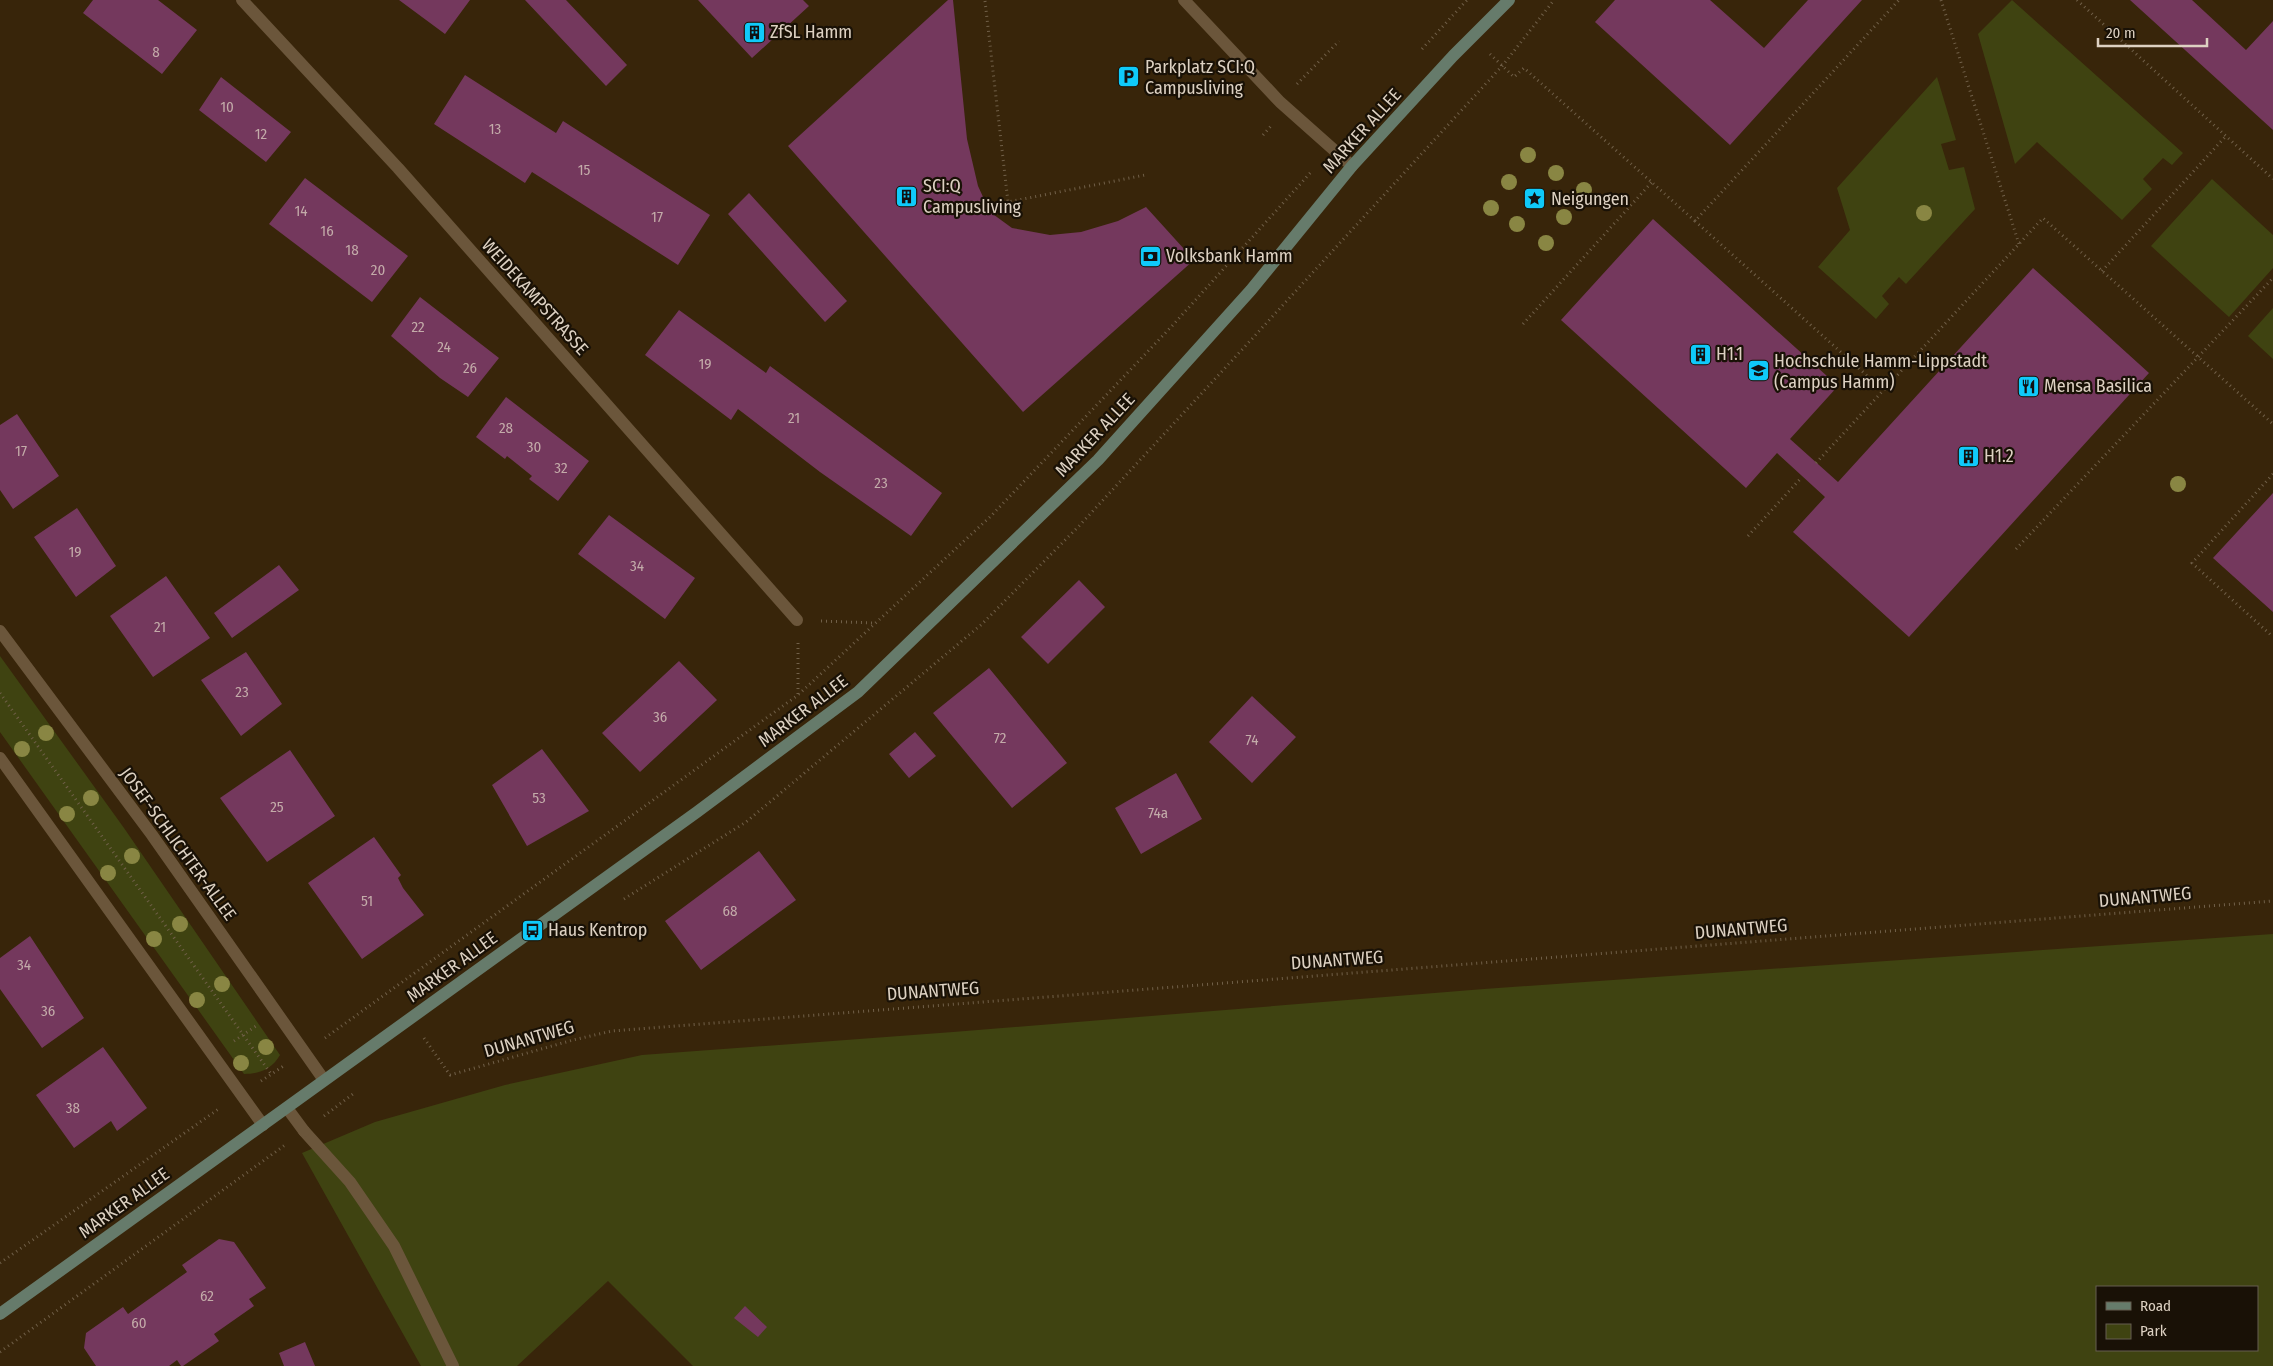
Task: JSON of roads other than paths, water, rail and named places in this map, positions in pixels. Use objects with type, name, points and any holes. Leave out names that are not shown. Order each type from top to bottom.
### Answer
[{"type":"street","name":"WEIDEKAMPSTRASSE","points":[[242,0],[398,168],[798,620]]},
{"type":"street","points":[[1184,0],[1280,102],[1352,166]]},
{"type":"street","name":"MARKER ALLEE","points":[[0,1314],[697,812],[858,692],[1098,460],[1251,290],[1352,166],[1509,0]]},
{"type":"street","name":"JOSEF-SCHLICHTER-ALLEE","points":[[0,631],[152,835],[324,1080]]},
{"type":"street","points":[[0,758],[263,1125]]},
{"type":"street","points":[[287,1108],[304,1131],[350,1182],[394,1246],[453,1366]]},
{"type":"place","name":"ZfSL Hamm","points":[[754,32]]},
{"type":"place","name":"Parkplatz SCI:Q Campusliving","points":[[1129,77]]},
{"type":"place","name":"SCI:Q Campusliving","points":[[907,196]]},
{"type":"place","name":"Neigungen","points":[[1535,199]]},
{"type":"place","name":"Volksbank Hamm","points":[[1150,256]]},
{"type":"place","name":"H1.1","points":[[1700,354]]},
{"type":"place","name":"Hochschule Hamm-Lippstadt (Campus Hamm)","points":[[1758,371]]},
{"type":"place","name":"Mensa Basilica","points":[[2028,386]]},
{"type":"place","name":"H1.2","points":[[1968,456]]},
{"type":"place","name":"Haus Kentrop","points":[[532,930]]}]
